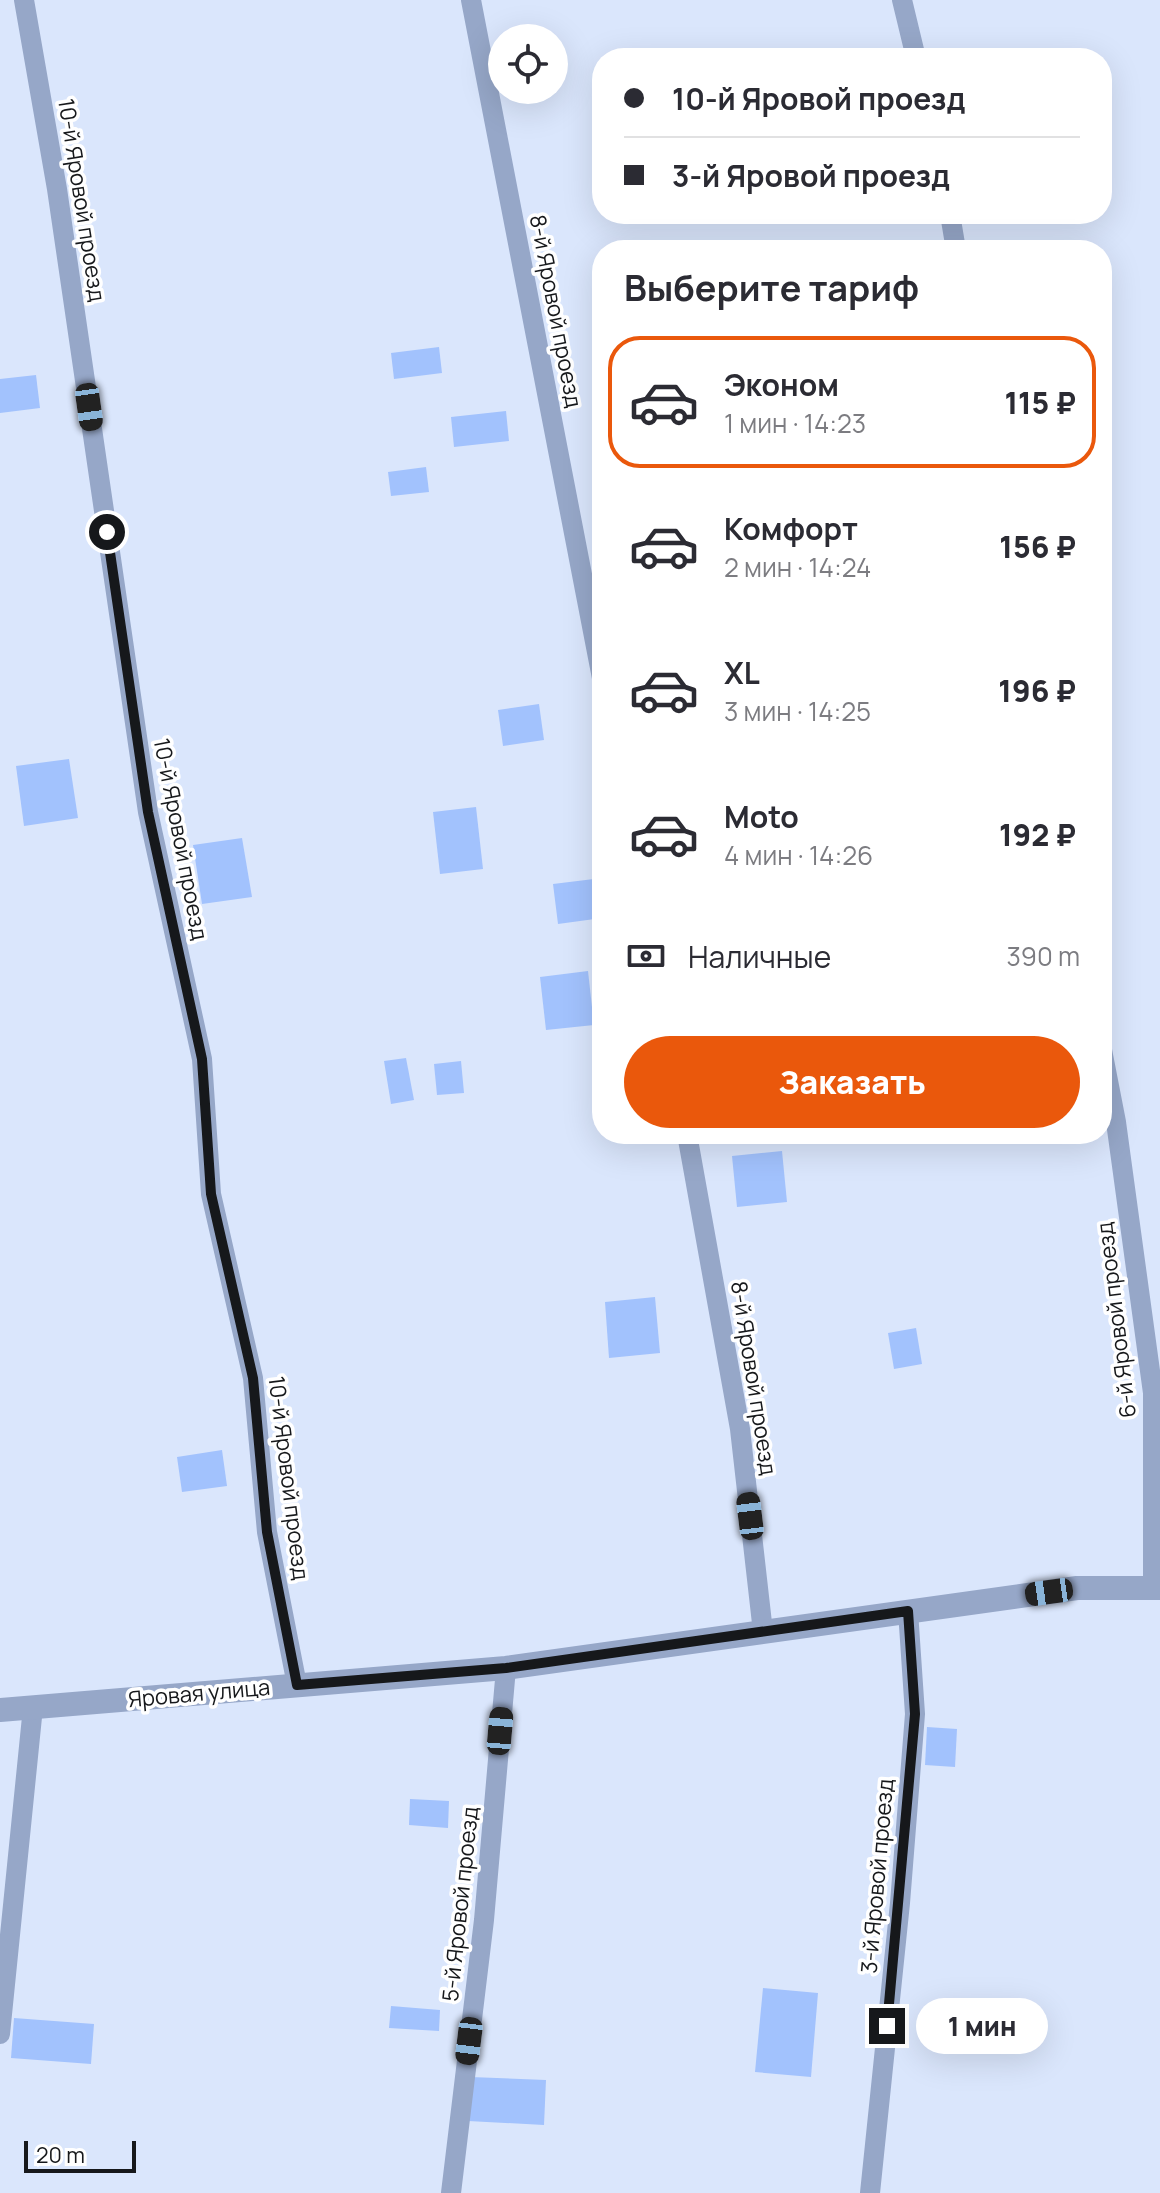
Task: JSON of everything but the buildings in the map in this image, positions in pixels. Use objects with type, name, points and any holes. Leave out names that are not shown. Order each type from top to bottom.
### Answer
[{"type":"street","name":"Яровая улица","points":[[0,1710],[506,1668],[1077,1588],[1156,1588]]},
{"type":"lane","name":"10-й Яровой проезд","points":[[24,0],[57,189],[148,812],[202,1059],[211,1194],[253,1378],[267,1532],[297,1685]]},
{"type":"lane","name":"8-й Яровой проезд","points":[[471,0],[592,626]]},
{"type":"lane","points":[[902,0],[914,48]]},
{"type":"lane","name":"6-й Яровой проезд","points":[[1112,1101],[1153,1393],[1156,1588]]},
{"type":"lane","name":"8-й Яровой проезд","points":[[689,1144],[740,1429],[763,1632]]},
{"type":"lane","name":"3-й Яровой проезд","points":[[870,2193],[900,1903],[915,1714],[908,1611]]},
{"type":"lane","name":"5-й Яровой проезд","points":[[451,2193],[484,1920],[506,1668]]},
{"type":"lane","points":[[0,2034],[33,1707]]},
{"type":"shaded area","points":[[0,0],[1160,0],[1160,2193],[0,2193]]},
{"type":"route","points":[[107,532],[148,812],[202,1059],[211,1194],[253,1378],[267,1532],[297,1685],[506,1668],[908,1611],[915,1714],[887,2026]]}]
